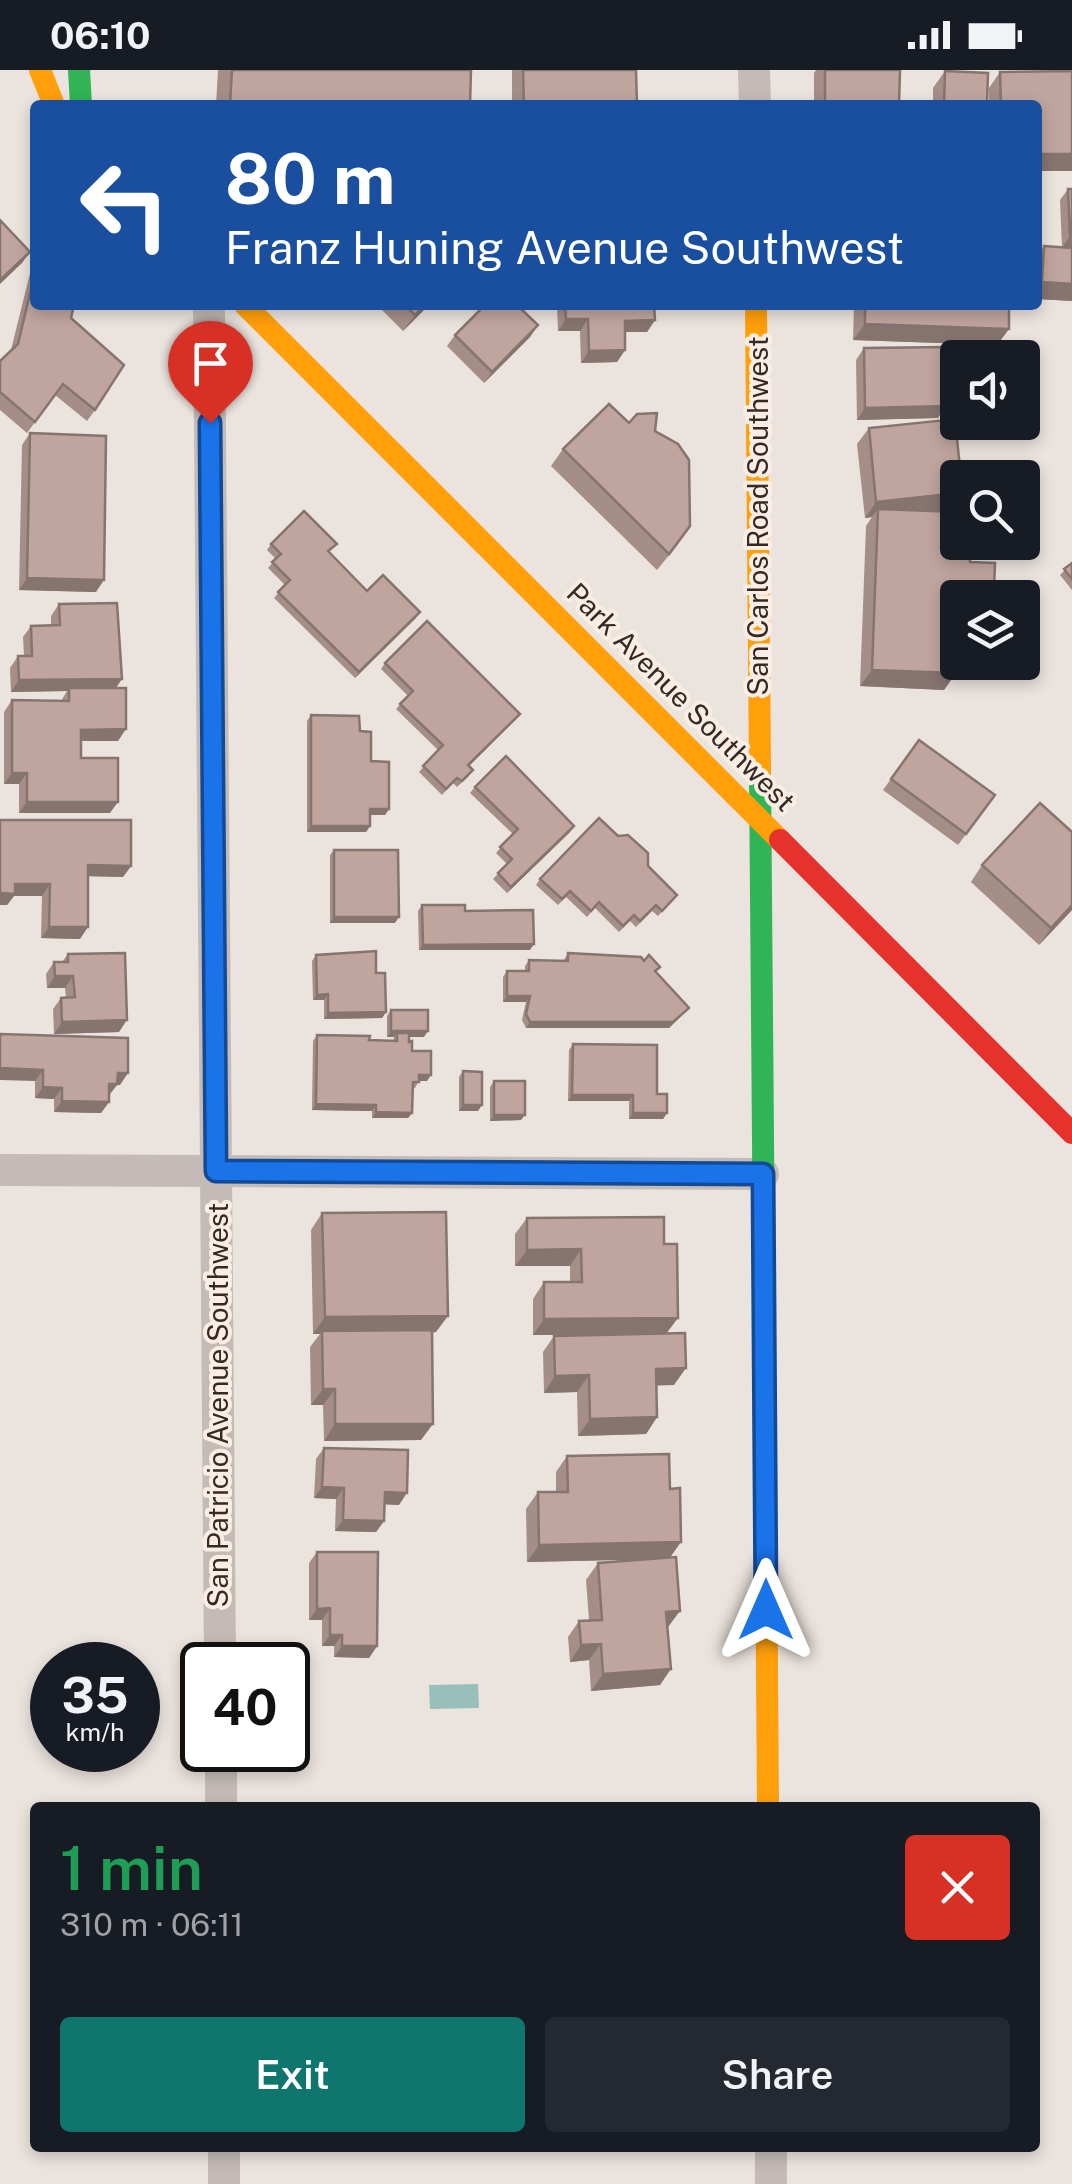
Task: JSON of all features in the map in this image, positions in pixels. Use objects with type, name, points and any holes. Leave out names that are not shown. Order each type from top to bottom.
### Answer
[{"type":"street","points":[[40,70],[52,100]]},
{"type":"street","points":[[80,70],[81,100]]},
{"type":"street","points":[[754,70],[754,100]]},
{"type":"street","name":"San Patricio Avenue Southwest","points":[[209,310],[220,1642]]},
{"type":"street","name":"Park Avenue Southwest","points":[[250,310],[1072,1133]]},
{"type":"street","name":"San Carlos Road Southwest","points":[[756,310],[768,1802]]},
{"type":"street","points":[[0,1170],[763,1174]]},
{"type":"street","points":[[221,1772],[221,1802]]},
{"type":"street","points":[[224,2152],[224,2184]]},
{"type":"street","points":[[771,2152],[771,2184]]},
{"type":"water","points":[[478,1684],[479,1708],[430,1709],[429,1685]]},
{"type":"building","points":[[232,70],[471,70],[470,100],[230,100]]},
{"type":"building","points":[[523,70],[636,70],[637,100],[524,100]]},
{"type":"building","points":[[825,70],[900,70],[899,100],[825,100]]},
{"type":"building","points":[[945,71],[988,73],[987,100],[944,100]]},
{"type":"building","points":[[1072,71],[1072,154],[1042,154],[1042,100],[1001,100],[1000,72]]},
{"type":"building","points":[[1068,189],[1072,189],[1072,236],[1070,236]]},
{"type":"building","points":[[0,220],[30,252],[0,280]]},
{"type":"building","points":[[1044,246],[1072,248],[1072,284],[1042,282]]},
{"type":"building","points":[[30,293],[30,310],[73,310],[71,318],[124,365],[95,410],[63,384],[35,422],[0,392],[0,361],[18,344]]},
{"type":"building","points":[[480,310],[522,310],[538,325],[492,372],[455,335]]},
{"type":"building","points":[[565,310],[654,310],[655,320],[625,321],[625,350],[589,351],[588,319],[566,319]]},
{"type":"building","points":[[865,310],[1009,310],[1009,329],[865,324]]},
{"type":"building","points":[[940,347],[940,406],[865,408],[864,348]]},
{"type":"building","points":[[609,404],[629,423],[637,414],[657,413],[655,431],[678,444],[689,460],[690,526],[669,554],[563,449]]},
{"type":"building","points":[[940,421],[940,440],[957,440],[959,460],[940,460],[940,495],[876,502],[869,428]]},
{"type":"building","points":[[30,433],[106,436],[104,580],[27,578]]},
{"type":"building","points":[[878,509],[940,511],[940,560],[995,563],[994,580],[940,580],[940,672],[872,670]]},
{"type":"building","points":[[304,511],[337,544],[328,551],[367,591],[383,575],[420,612],[359,672],[278,592],[290,580],[272,562],[281,554],[271,544]]},
{"type":"building","points":[[1072,563],[1072,579],[1064,569]]},
{"type":"building","points":[[117,603],[122,679],[19,680],[18,656],[32,656],[31,626],[60,625],[59,604]]},
{"type":"building","points":[[427,621],[520,714],[468,765],[473,770],[446,789],[423,766],[443,745],[400,704],[413,691],[385,663]]},
{"type":"building","points":[[69,688],[126,688],[126,729],[81,730],[81,758],[118,758],[118,802],[27,802],[27,773],[12,773],[12,700],[69,701]]},
{"type":"building","points":[[311,715],[359,716],[360,731],[371,732],[371,761],[389,762],[389,809],[370,809],[370,826],[311,826]]},
{"type":"building","points":[[919,740],[995,795],[966,834],[891,779]]},
{"type":"building","points":[[506,756],[574,826],[511,887],[498,873],[512,859],[500,847],[518,829],[475,787]]},
{"type":"building","points":[[1040,803],[1072,832],[1072,905],[1051,928],[982,865]]},
{"type":"building","points":[[599,818],[618,836],[628,835],[648,853],[648,866],[677,895],[662,911],[656,905],[640,921],[634,915],[623,926],[599,902],[591,911],[570,891],[562,899],[540,879]]},
{"type":"building","points":[[0,820],[131,820],[131,866],[88,865],[88,927],[49,927],[50,884],[15,884],[15,894],[0,893]]},
{"type":"building","points":[[334,850],[398,850],[399,917],[334,917]]},
{"type":"building","points":[[422,905],[465,905],[465,911],[533,910],[534,944],[423,945]]},
{"type":"building","points":[[376,951],[376,973],[385,973],[386,1012],[328,1013],[328,994],[317,995],[316,955]]},
{"type":"building","points":[[125,953],[127,1020],[62,1022],[61,998],[75,997],[73,976],[55,976],[54,962],[68,962],[68,954]]},
{"type":"building","points":[[568,953],[641,957],[644,961],[649,955],[660,967],[655,971],[689,1008],[673,1022],[530,1022],[526,1014],[530,996],[507,996],[507,971],[529,971],[529,960],[568,961]]},
{"type":"building","points":[[391,1010],[428,1010],[428,1031],[391,1031]]},
{"type":"building","points":[[397,1033],[409,1033],[412,1051],[431,1051],[431,1075],[419,1075],[419,1082],[413,1082],[412,1113],[376,1112],[376,1105],[316,1104],[317,1035],[397,1041]]},
{"type":"building","points":[[0,1034],[128,1038],[128,1073],[118,1073],[117,1084],[109,1084],[109,1102],[62,1101],[62,1088],[43,1087],[43,1070],[0,1068]]},
{"type":"building","points":[[573,1044],[657,1045],[657,1094],[667,1094],[667,1113],[633,1113],[633,1095],[572,1095]]},
{"type":"building","points":[[463,1071],[482,1072],[482,1105],[463,1105]]},
{"type":"building","points":[[494,1081],[525,1081],[525,1115],[494,1115]]},
{"type":"building","points":[[446,1212],[448,1316],[325,1317],[322,1213]]},
{"type":"building","points":[[664,1217],[664,1244],[677,1244],[678,1318],[544,1319],[544,1282],[582,1282],[581,1249],[527,1250],[527,1218]]},
{"type":"building","points":[[432,1330],[433,1424],[335,1424],[335,1389],[323,1389],[322,1331]]},
{"type":"building","points":[[685,1333],[686,1368],[656,1369],[657,1417],[590,1419],[589,1375],[555,1376],[554,1336]]},
{"type":"building","points":[[324,1448],[408,1450],[407,1493],[385,1492],[384,1521],[343,1520],[344,1488],[322,1487]]},
{"type":"building","points":[[669,1454],[670,1489],[680,1488],[681,1542],[539,1545],[538,1492],[568,1492],[567,1456]]},
{"type":"building","points":[[317,1552],[378,1552],[377,1646],[342,1646],[342,1635],[330,1635],[330,1608],[317,1609]]},
{"type":"building","points":[[676,1557],[680,1611],[666,1612],[671,1669],[603,1674],[601,1644],[581,1645],[579,1621],[602,1620],[598,1563]]},
{"type":"traffic: fast","points":[[79,70],[81,100]]},
{"type":"traffic: fast","points":[[760,772],[764,1262]]},
{"type":"traffic: slow","points":[[40,70],[52,100]]},
{"type":"traffic: slow","points":[[250,310],[780,840]]},
{"type":"traffic: slow","points":[[756,310],[760,772]]},
{"type":"traffic: slow","points":[[764,1262],[768,1802]]},
{"type":"traffic: jam","points":[[780,840],[1072,1133]]},
{"type":"route","points":[[210,423],[216,1171],[763,1174],[766,1610]]}]
